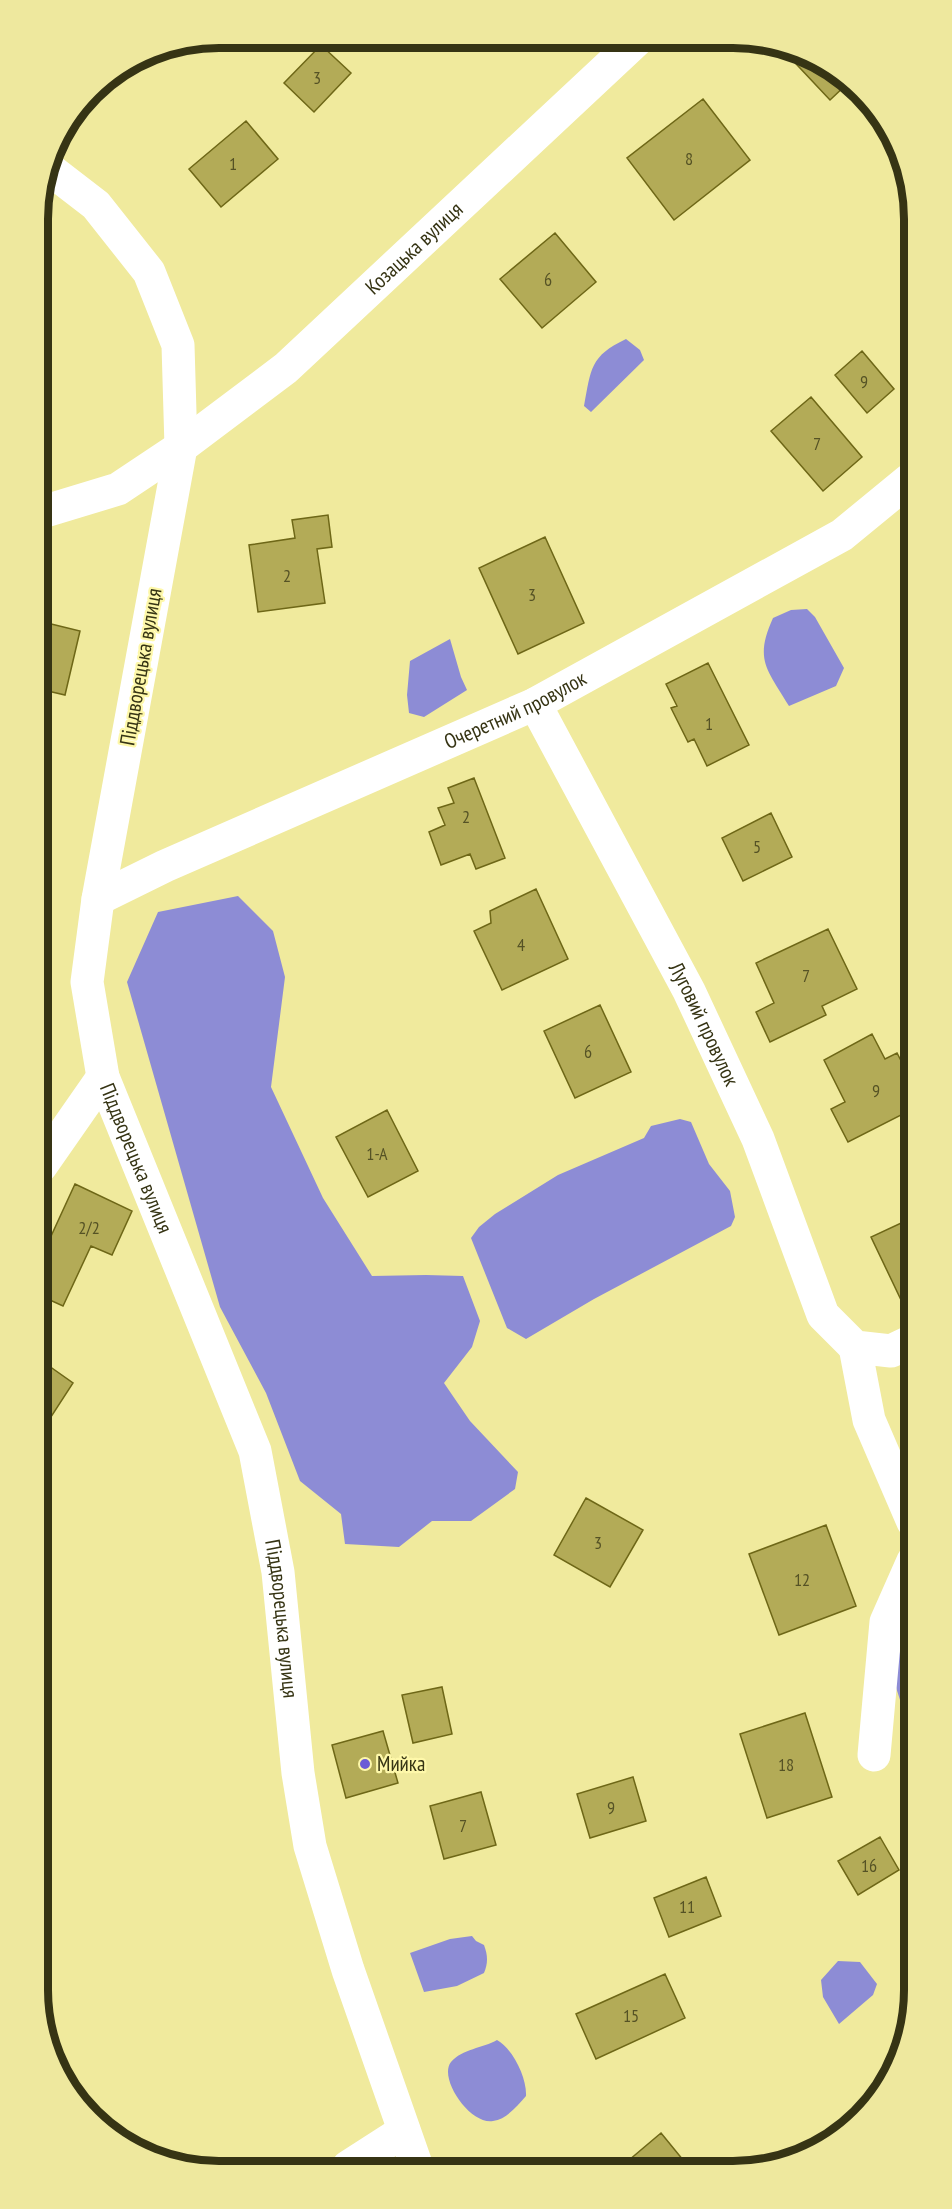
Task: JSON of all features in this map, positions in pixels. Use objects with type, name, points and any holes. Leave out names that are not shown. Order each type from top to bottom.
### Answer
[{"type":"street","name":"Козацька вулиця","points":[[48,510],[118,489],[181,447],[286,368],[628,48]]},
{"type":"street","name":"Піддворецька вулиця","points":[[55,173],[96,205],[149,272],[178,345],[181,447],[98,898],[87,982],[103,1077],[255,1451],[278,1572],[298,1773],[310,1846],[348,1970],[415,2161]]},
{"type":"street","name":"Очеретний провулок","points":[[98,898],[165,866],[535,704],[842,535],[904,484]]},
{"type":"street","name":"Луговий провулок","points":[[535,704],[699,1012],[758,1139],[823,1314],[855,1347]]},
{"type":"street","points":[[48,1156],[103,1077]]},
{"type":"street","points":[[904,1345],[891,1351],[855,1347],[869,1420],[904,1501]]},
{"type":"street","points":[[874,1755],[886,1622],[904,1581]]},
{"type":"street","points":[[357,2161],[404,2131]]},
{"type":"water","points":[[626,339],[640,350],[644,360],[591,412],[584,406],[588,382],[594,365],[605,351]]},
{"type":"water","points":[[807,609],[815,617],[844,668],[836,686],[789,706],[769,673],[764,655],[764,644],[773,618],[791,610]]},
{"type":"water","points":[[450,639],[467,690],[424,717],[409,713],[407,695],[410,661]]},
{"type":"water","points":[[238,896],[273,931],[285,977],[271,1087],[323,1198],[372,1276],[463,1276],[480,1321],[472,1347],[444,1383],[470,1421],[518,1472],[515,1489],[471,1521],[432,1521],[399,1547],[345,1544],[341,1514],[300,1481],[266,1393],[220,1307],[127,982],[158,912]]},
{"type":"water","points":[[680,1119],[691,1122],[709,1164],[730,1191],[735,1217],[731,1226],[594,1299],[526,1339],[507,1328],[471,1238],[479,1227],[495,1214],[558,1175],[644,1138],[651,1126]]},
{"type":"water","points":[[904,1638],[904,1702],[901,1703],[892,1675]]},
{"type":"water","points":[[472,1936],[484,1945],[487,1959],[484,1973],[457,1986],[424,1992],[410,1953],[450,1939]]},
{"type":"water","points":[[838,1961],[860,1962],[877,1984],[873,1995],[839,2024],[823,1997],[821,1980]]},
{"type":"water","points":[[497,2040],[503,2044],[518,2065],[524,2081],[526,2096],[511,2112],[493,2121],[475,2116],[458,2099],[449,2079],[448,2069],[451,2062],[461,2054]]},
{"type":"building","points":[[318,48],[324,48],[351,73],[314,112],[284,83]]},
{"type":"building","points":[[791,58],[818,71],[843,88],[830,100]]},
{"type":"building","points":[[703,99],[750,160],[674,220],[627,158]]},
{"type":"building","points":[[246,121],[278,159],[221,207],[189,169]]},
{"type":"building","points":[[555,233],[596,282],[542,328],[500,279]]},
{"type":"building","points":[[862,351],[894,389],[867,413],[835,375]]},
{"type":"building","points":[[811,397],[862,457],[823,491],[771,431]]},
{"type":"building","points":[[328,515],[332,547],[317,549],[325,603],[258,612],[249,545],[295,538],[292,520]]},
{"type":"building","points":[[545,537],[584,623],[518,654],[479,568]]},
{"type":"building","points":[[48,623],[80,631],[65,695],[48,691]]},
{"type":"building","points":[[708,663],[749,745],[707,766],[694,739],[688,742],[671,708],[677,706],[666,684]]},
{"type":"building","points":[[474,778],[505,858],[476,869],[470,854],[441,865],[429,832],[445,825],[438,808],[454,803],[448,788]]},
{"type":"building","points":[[771,813],[792,857],[743,881],[722,838]]},
{"type":"building","points":[[536,889],[568,959],[502,990],[474,931],[491,923],[490,911]]},
{"type":"building","points":[[828,929],[857,989],[822,1006],[826,1015],[770,1042],[756,1012],[774,1003],[756,963]]},
{"type":"building","points":[[600,1005],[631,1072],[575,1098],[544,1031]]},
{"type":"building","points":[[872,1034],[885,1059],[897,1053],[904,1066],[904,1114],[848,1142],[831,1109],[845,1102],[824,1060]]},
{"type":"building","points":[[387,1110],[418,1171],[368,1197],[336,1137]]},
{"type":"building","points":[[75,1184],[132,1211],[112,1255],[91,1246],[63,1306],[48,1299],[48,1243]]},
{"type":"building","points":[[904,1222],[904,1301],[902,1302],[871,1237]]},
{"type":"building","points":[[48,1365],[73,1383],[48,1419]]},
{"type":"building","points":[[586,1498],[643,1530],[610,1587],[554,1555]]},
{"type":"building","points":[[826,1525],[856,1606],[779,1635],[749,1554]]},
{"type":"building","points":[[442,1687],[452,1734],[413,1743],[402,1695]]},
{"type":"building","points":[[805,1713],[832,1797],[767,1818],[740,1734]]},
{"type":"building","name":"Мийка","points":[[383,1731],[398,1783],[346,1798],[332,1745]]},
{"type":"building","points":[[633,1777],[646,1821],[590,1838],[577,1794]]},
{"type":"building","points":[[481,1792],[496,1845],[444,1859],[430,1806]]},
{"type":"building","points":[[880,1837],[899,1870],[858,1895],[838,1861]]},
{"type":"building","points":[[706,1877],[721,1916],[669,1937],[654,1898]]},
{"type":"building","points":[[665,1974],[685,2018],[596,2059],[576,2014]]},
{"type":"building","points":[[661,2133],[684,2161],[628,2161]]},
{"type":"place","name":"Мийка","points":[[365,1764]]}]
